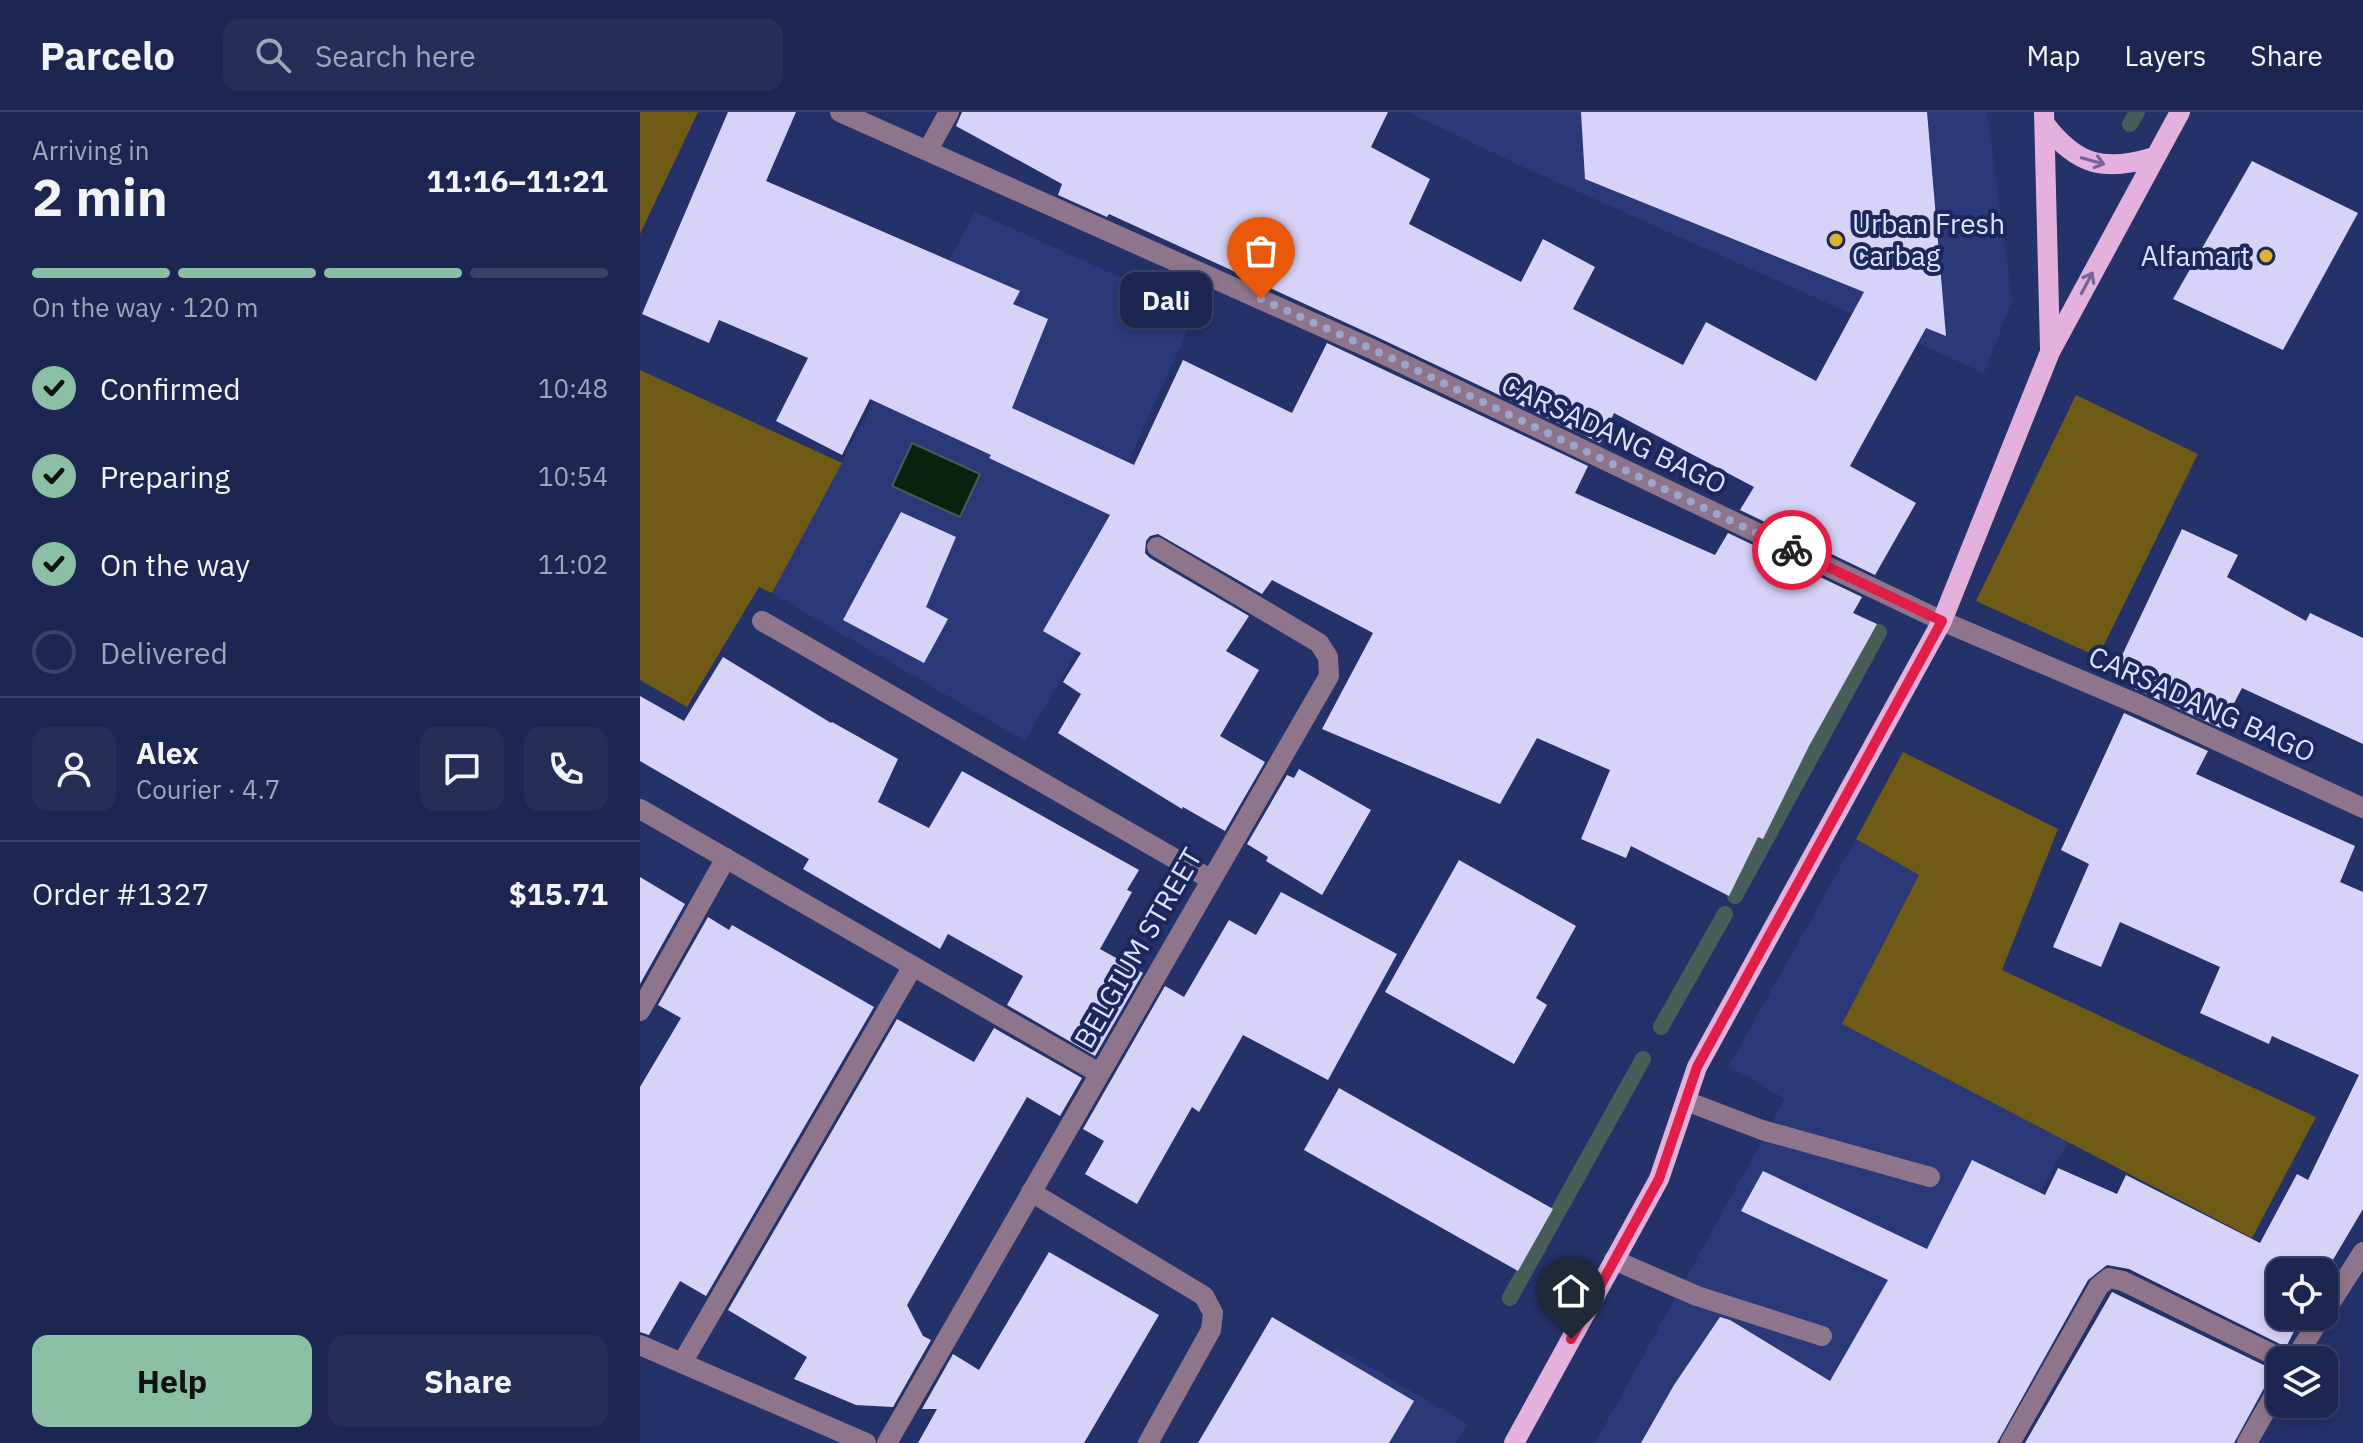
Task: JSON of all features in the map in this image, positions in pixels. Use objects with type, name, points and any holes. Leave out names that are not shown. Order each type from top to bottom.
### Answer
[{"type":"main road","points":[[1514,1443],[1659,1179],[1697,1067],[1942,621],[2050,352],[2180,112]]},
{"type":"main road","points":[[2044,118],[2060,144],[2093,163],[2128,165],[2154,157]]},
{"type":"main road","points":[[2044,118],[2050,352]]},
{"type":"street","name":"CARSADANG BAGO","points":[[840,112],[1372,349],[1942,621],[2142,706],[2363,808]]},
{"type":"street","points":[[928,150],[949,112]]},
{"type":"street","name":"BELGIUM STREET","points":[[887,1443],[1329,676],[1328,657],[1319,643],[1157,547]]},
{"type":"street","points":[[762,621],[1210,879]]},
{"type":"street","points":[[640,809],[1099,1073]]},
{"type":"street","points":[[640,1011],[726,858]]},
{"type":"street","points":[[682,1363],[913,966]]},
{"type":"street","points":[[1686,1101],[1762,1130],[1930,1177]]},
{"type":"street","points":[[1031,1192],[1204,1296],[1213,1313],[1211,1330],[1148,1443]]},
{"type":"street","points":[[2338,1291],[2363,1252]]},
{"type":"street","points":[[1614,1260],[1697,1296],[1822,1336]]},
{"type":"street","points":[[2010,1443],[2099,1286],[2109,1278],[2123,1281],[2266,1351]]},
{"type":"street","points":[[640,1345],[866,1443]]},
{"type":"street","points":[[2247,1443],[2266,1410]]},
{"type":"shaded area","points":[[640,112],[698,112],[640,234]]},
{"type":"shaded area","name":"Urban Fresh Carbag","points":[[1407,112],[1987,112],[2012,301],[1984,373]]},
{"type":"shaded area","points":[[975,212],[1196,311],[1118,485],[1227,540],[1316,365],[1443,419],[1341,616],[1151,521],[1025,741],[772,593]]},
{"type":"shaded area","points":[[640,370],[842,463],[772,593],[759,587],[687,707],[640,680]]},
{"type":"shaded area","points":[[2076,395],[2198,454],[2098,657],[1976,601]]},
{"type":"shaded area","points":[[912,443],[980,474],[960,517],[892,486]]},
{"type":"shaded area","points":[[1903,752],[2058,829],[2002,970],[2316,1117],[2252,1238],[1842,1024],[1919,875],[1856,839]]},
{"type":"shaded area","points":[[1856,839],[1919,875],[1842,1024],[2068,1142],[1899,1443],[1595,1443],[1785,1099],[1729,1066]]},
{"type":"shaded area","points":[[1336,1347],[1467,1424],[1456,1443],[1280,1443]]},
{"type":"building","points":[[728,112],[796,112],[766,181],[1020,291],[1013,304],[1048,319],[1012,408],[1134,465],[1183,360],[1292,413],[1327,343],[1588,466],[1575,493],[1715,555],[1728,533],[1862,597],[1853,613],[1877,624],[1809,746],[1763,839],[1758,837],[1729,896],[1631,846],[1626,858],[1581,839],[1610,770],[1537,738],[1500,804],[1322,729],[1373,633],[1272,580],[1262,594],[1158,534],[1146,541],[1145,553],[1150,558],[1249,616],[1226,651],[1259,670],[1220,736],[1265,762],[1225,831],[1182,809],[1058,733],[1081,694],[1063,682],[1081,653],[1043,631],[1110,515],[870,399],[842,455],[776,421],[808,358],[719,320],[709,343],[642,314]]},
{"type":"building","points":[[962,112],[1388,112],[1371,147],[1430,179],[1409,224],[1521,282],[1543,239],[1595,267],[1573,309],[1683,365],[1706,322],[1816,381],[1864,292],[1585,179],[1581,112],[1927,112],[1946,336],[1926,328],[1850,466],[1916,503],[1875,575],[1740,510],[1754,487],[1614,413],[1600,443],[1109,214],[1107,217],[1058,195],[1062,184],[956,126]]},
{"type":"building","name":"Alfamart","points":[[2252,161],[2358,213],[2283,350],[2173,299]]},
{"type":"building","points":[[901,512],[956,537],[926,607],[948,619],[924,663],[843,620]]},
{"type":"building","points":[[2182,529],[2238,555],[2227,577],[2306,621],[2310,613],[2363,638],[2363,744],[2242,688],[2221,728],[2135,689],[2140,679],[2116,668]]},
{"type":"building","points":[[723,657],[831,723],[898,759],[878,802],[929,828],[962,771],[1139,870],[1127,890],[1132,892],[1100,949],[1143,973],[1095,1056],[1007,1005],[1023,976],[948,934],[940,949],[803,869],[809,859],[640,761],[640,696],[684,721]]},
{"type":"building","points":[[2124,713],[2208,751],[2196,774],[2355,846],[2340,882],[2363,892],[2363,1209],[2334,1258],[2266,1258],[2266,1330],[2295,1330],[2287,1346],[2129,1269],[2107,1265],[2088,1280],[1997,1443],[1641,1443],[1674,1385],[1720,1317],[1730,1320],[1830,1381],[1888,1280],[1741,1211],[1763,1171],[1927,1249],[1972,1160],[2045,1195],[2058,1168],[2117,1194],[2126,1175],[2260,1243],[2297,1174],[2308,1180],[2359,1075],[2272,1036],[2269,1044],[2200,1013],[2220,967],[2120,922],[2101,967],[2053,947],[2089,864],[2061,850]]},
{"type":"building","points":[[1299,769],[1371,810],[1322,895],[1266,861],[1268,857],[1247,844],[1287,775],[1294,778]]},
{"type":"building","points":[[1459,860],[1576,926],[1536,998],[1547,1005],[1514,1064],[1385,992]]},
{"type":"building","points":[[640,877],[685,904],[640,984]]},
{"type":"building","points":[[1281,892],[1397,954],[1328,1080],[1243,1035],[1199,1112],[1192,1107],[1137,1204],[1085,1174],[1104,1141],[1083,1129],[1165,986],[1184,997],[1229,920],[1256,935]]},
{"type":"building","points":[[708,917],[729,930],[732,925],[874,1007],[706,1296],[680,1281],[649,1335],[640,1332],[640,1087],[681,1018],[658,1005]]},
{"type":"building","points":[[897,1019],[974,1062],[994,1028],[1082,1078],[1060,1116],[1027,1097],[907,1305],[923,1336],[931,1340],[893,1407],[856,1405],[794,1379],[807,1357],[728,1310]]},
{"type":"building","points":[[1339,1088],[1553,1209],[1518,1271],[1304,1150]]},
{"type":"building","points":[[1049,1252],[1159,1315],[1084,1443],[918,1443],[937,1409],[922,1409],[953,1354],[979,1370]]},
{"type":"building","points":[[2112,1292],[2266,1366],[2266,1385],[2234,1443],[2025,1443]]},
{"type":"building","points":[[1272,1317],[1414,1401],[1389,1443],[1198,1443]]},
{"type":"waterway","points":[[2130,124],[2137,112]]},
{"type":"waterway","points":[[1735,896],[1879,632]]},
{"type":"waterway","points":[[1661,1027],[1725,914]]},
{"type":"waterway","points":[[1510,1298],[1643,1059]]},
{"type":"way so far","points":[[1261,299],[1792,550]]},
{"type":"place","name":"Urban Fresh Carbag","points":[[1836,240]]},
{"type":"place","name":"Alfamart","points":[[2266,256]]},
{"type":"place","name":"Dali","points":[[1261,299]]},
{"type":"route","points":[[1571,1339],[1659,1179],[1697,1067],[1942,621],[1792,550]]}]
